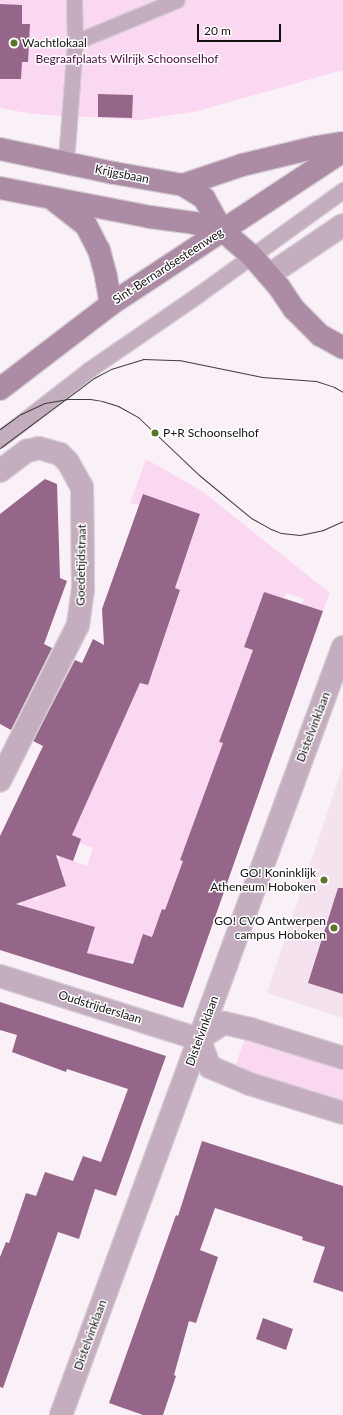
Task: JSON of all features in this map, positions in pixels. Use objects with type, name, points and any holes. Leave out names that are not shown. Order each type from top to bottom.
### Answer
[{"type":"main road","points":[[183,185],[242,165],[317,147],[343,143]]},
{"type":"main road","name":"Krijgsbaan","points":[[0,149],[183,185],[204,198],[222,230],[251,255],[269,275],[294,309],[320,335],[343,348]]},
{"type":"main road","name":"Sint-Bernardsesteenweg","points":[[0,389],[111,304],[222,230],[277,196],[343,151]]},
{"type":"main road","name":"Krijgsbaan","points":[[0,188],[53,199],[194,223],[222,230]]},
{"type":"main road","points":[[53,199],[86,225],[99,250],[111,304]]},
{"type":"street","points":[[269,275],[343,225]]},
{"type":"street","name":"Goedetijdstraat","points":[[0,471],[27,451],[39,448],[60,454],[68,462],[82,487],[83,589],[78,625],[0,780]]},
{"type":"street","name":"Distelvinklaan","points":[[61,1415],[343,647]]},
{"type":"street","name":"Oudstrijderslaan","points":[[0,976],[199,1038]]},
{"type":"street","points":[[343,1058],[250,1028],[224,1023],[199,1038],[210,1067],[250,1084],[343,1113]]},
{"type":"lane","points":[[63,162],[67,148],[75,42],[74,0]]},
{"type":"lane","points":[[75,42],[177,0]]},
{"type":"lane","points":[[0,439],[90,369],[199,294],[343,190]]},
{"type":"shaded area","name":"GO! Koninklijk Atheneum Hoboken","points":[[343,766],[343,1018],[267,993]]},
{"type":"green space","name":"Begraafplaats Wilrijk Schoonselhof","points":[[0,0],[343,0],[343,70],[198,111],[141,120],[32,114],[0,108]]},
{"type":"green space","points":[[146,459],[202,491],[330,593],[323,611],[302,604],[304,599],[286,593],[284,598],[264,592],[244,646],[253,650],[219,742],[234,748],[188,838],[180,860],[183,861],[174,885],[177,887],[152,937],[143,934],[135,960],[123,962],[87,953],[95,927],[46,912],[38,936],[19,910],[25,896],[38,900],[46,883],[54,890],[66,886],[63,876],[64,873],[53,869],[59,856],[87,866],[93,848],[79,843],[81,839],[70,834],[85,807],[84,806],[140,684],[148,685],[180,590],[172,587],[176,584],[200,514],[144,494],[139,505],[130,503]]},
{"type":"green space","points":[[245,1038],[343,1069],[343,1102],[235,1067]]},
{"type":"building","name":"Wachtlokaal","points":[[0,4],[22,5],[22,24],[30,24],[28,62],[22,62],[21,79],[0,79]]},
{"type":"building","points":[[98,94],[133,95],[132,118],[98,117]]},
{"type":"building","points":[[45,479],[57,484],[60,578],[67,581],[44,644],[52,648],[11,730],[0,724],[0,514]]},
{"type":"building","points":[[143,494],[200,514],[175,588],[180,590],[148,685],[140,683],[72,835],[81,839],[73,861],[56,855],[66,886],[16,904],[95,927],[87,953],[133,964],[143,934],[152,937],[162,909],[165,910],[183,861],[180,860],[223,743],[219,742],[253,650],[244,647],[264,592],[323,611],[183,1008],[0,950],[0,836],[43,746],[33,741],[75,660],[82,663],[93,639],[104,645],[102,609]]},
{"type":"building","name":"GO! CVO Antwerpen campus Hoboken","points":[[338,888],[343,888],[343,994],[308,983]]},
{"type":"building","points":[[0,1002],[166,1056],[116,1196],[95,1189],[79,1239],[58,1232],[3,1388],[0,1387],[0,1257],[6,1242],[9,1243],[26,1193],[36,1196],[45,1172],[73,1181],[83,1156],[101,1162],[128,1089],[67,1069],[66,1072],[12,1052],[17,1035],[0,1030]]},
{"type":"building","points":[[202,1141],[343,1186],[343,1292],[313,1282],[325,1247],[302,1240],[303,1237],[215,1208],[200,1250],[218,1257],[196,1323],[189,1321],[174,1375],[176,1376],[163,1415],[143,1415],[109,1403],[176,1215],[178,1216]]},
{"type":"building","points":[[263,1318],[293,1329],[286,1350],[256,1339]]},
{"type":"tram line","points":[[0,448],[94,378],[111,369],[143,359],[179,360],[262,377],[316,381],[334,387],[343,392]]},
{"type":"tram line","points":[[0,429],[21,414],[45,403],[68,399],[90,399],[102,401],[118,406],[138,417],[199,475],[251,518],[271,529],[281,533],[300,535],[323,530],[343,521]]},
{"type":"place","name":"Wachtlokaal","points":[[14,43]]},
{"type":"place","name":"P+R Schoonselhof","points":[[155,433]]},
{"type":"place","name":"GO! Koninklijk Atheneum Hoboken","points":[[324,880]]},
{"type":"place","name":"GO! CVO Antwerpen campus Hoboken","points":[[334,928]]}]
